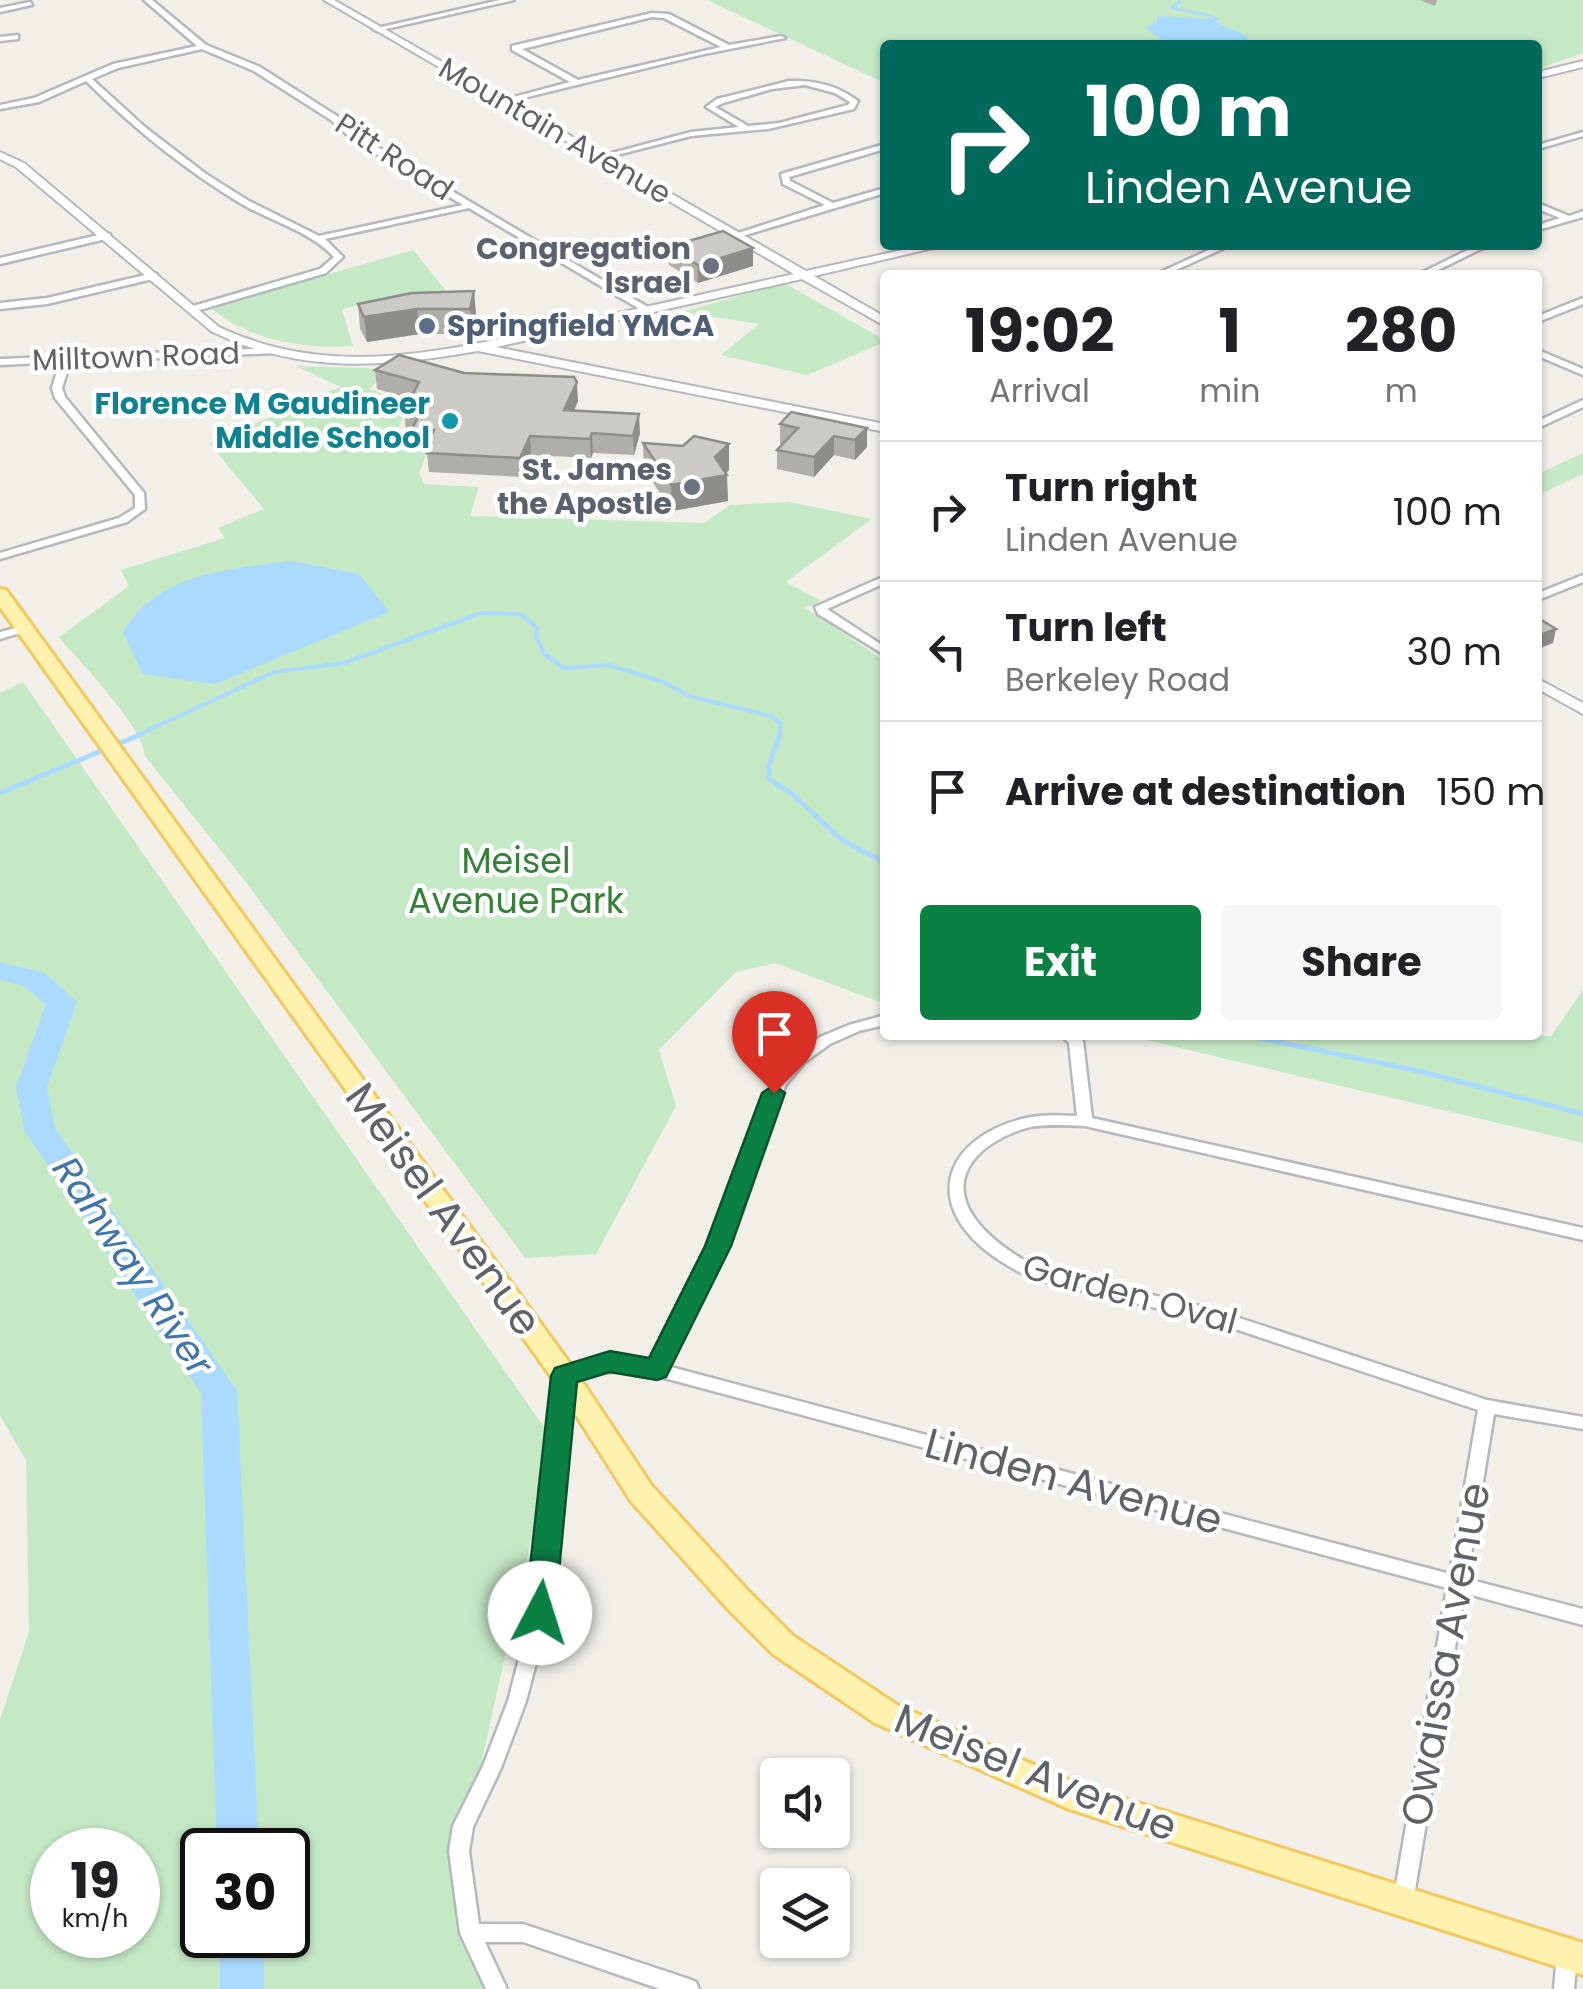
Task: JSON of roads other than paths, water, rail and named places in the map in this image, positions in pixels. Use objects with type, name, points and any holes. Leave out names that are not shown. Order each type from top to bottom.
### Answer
[{"type":"main road","name":"Meisel Avenue","points":[[0,594],[564,1376],[641,1493],[783,1645],[886,1714],[1069,1795],[1575,1956]]},
{"type":"street","name":"Pitt Road","points":[[148,0],[204,47],[257,68],[334,118],[356,138],[468,206],[576,264],[646,309]]},
{"type":"street","name":"Mountain Avenue","points":[[328,0],[880,319]]},
{"type":"street","points":[[377,29],[510,0]]},
{"type":"street","points":[[0,10],[30,4]]},
{"type":"street","points":[[577,83],[515,48],[652,15],[666,16],[729,48]]},
{"type":"street","points":[[0,39],[15,37]]},
{"type":"street","points":[[503,101],[781,38]]},
{"type":"street","points":[[0,107],[36,100],[116,66],[204,47]]},
{"type":"street","points":[[1542,74],[1583,64]]},
{"type":"street","points":[[88,79],[166,150],[246,203],[316,238],[339,258],[333,266],[194,309]]},
{"type":"street","points":[[601,157],[691,134],[747,128],[824,114],[851,107],[854,101],[820,83],[803,80],[710,107],[747,128]]},
{"type":"street","points":[[1542,146],[1583,134]]},
{"type":"street","points":[[833,206],[786,182],[784,176],[880,147]]},
{"type":"street","points":[[1,153],[235,341],[272,351],[335,359],[388,360],[478,347],[917,250]]},
{"type":"street","points":[[736,235],[880,192]]},
{"type":"street","points":[[316,238],[379,221],[418,218],[468,206]]},
{"type":"street","points":[[1542,208],[1569,218]]},
{"type":"street","points":[[1542,227],[1583,214]]},
{"type":"street","points":[[0,262],[106,236]]},
{"type":"street","points":[[1170,270],[1216,250]]},
{"type":"street","points":[[1463,250],[1467,252]]},
{"type":"street","points":[[1431,270],[1472,250]]},
{"type":"street","points":[[0,306],[47,301],[154,276]]},
{"type":"street","points":[[1542,317],[1583,300]]},
{"type":"street","points":[[478,347],[880,427]]},
{"type":"street","name":"Milltown Road","points":[[0,362],[272,351]]},
{"type":"street","points":[[1542,354],[1583,372]]},
{"type":"street","points":[[0,556],[122,520],[140,509],[140,494],[60,398],[57,388],[66,360]]},
{"type":"street","points":[[1542,423],[1583,404]]},
{"type":"street","points":[[1542,595],[1583,578]]},
{"type":"street","points":[[880,581],[821,608],[880,649]]},
{"type":"street","points":[[0,636],[26,628]]},
{"type":"street","points":[[1542,685],[1583,709]]},
{"type":"street","points":[[657,1370],[718,1246],[778,1082],[803,1054],[826,1040],[880,1022]]},
{"type":"street","points":[[1074,1040],[1086,1121]]},
{"type":"street","name":"Garden Oval","points":[[1583,1234],[1086,1121],[1049,1120],[1015,1126],[986,1140],[965,1160],[957,1185],[965,1220],[993,1252],[1036,1274],[1212,1315],[1487,1406],[1583,1423]]},
{"type":"street","name":"Linden Avenue","points":[[564,1376],[610,1362],[657,1370],[1583,1617]]},
{"type":"street","points":[[497,1989],[470,1933],[459,1852],[463,1826],[504,1736],[537,1627],[564,1376]]},
{"type":"street","name":"Owaissa Avenue","points":[[1404,1902],[1487,1406]]},
{"type":"street","points":[[470,1933],[523,1933],[689,1989]]},
{"type":"street","points":[[1564,1989],[1575,1956]]},
{"type":"water","points":[[1207,14],[1248,40],[1162,40],[1145,28],[1157,22],[1157,16],[1214,19]]},
{"type":"water","points":[[291,561],[359,574],[389,612],[215,684],[143,674],[123,633],[154,598],[174,586],[219,571]]},
{"type":"waterway","points":[[1180,0],[1172,8],[1212,16]]},
{"type":"waterway","points":[[136,736],[274,672],[344,663],[481,613],[521,614],[537,628],[536,637],[545,655],[564,668],[609,665],[663,682],[689,696],[771,716],[780,723],[780,734]]},
{"type":"waterway","points":[[0,793],[142,734]]},
{"type":"waterway","points":[[780,734],[769,765],[769,779],[791,793],[842,840],[880,860]]},
{"type":"waterway","name":"Rahway River","points":[[0,971],[34,980],[62,1002],[32,1087],[40,1130],[219,1391],[237,1828]]},
{"type":"waterway","points":[[1268,1040],[1419,1071],[1583,1114]]},
{"type":"waterway","name":"Rahway River","points":[[242,1958],[242,1989]]},
{"type":"place","name":"Congregation Israel","points":[[711,266]]},
{"type":"place","name":"Springfield YMCA","points":[[427,326]]},
{"type":"place","name":"Florence M Gaudineer Middle School","points":[[450,421]]},
{"type":"place","name":"St. James the Apostle","points":[[692,487]]},
{"type":"park label","name":"Meisel Avenue Park","points":[[516,881]]}]
